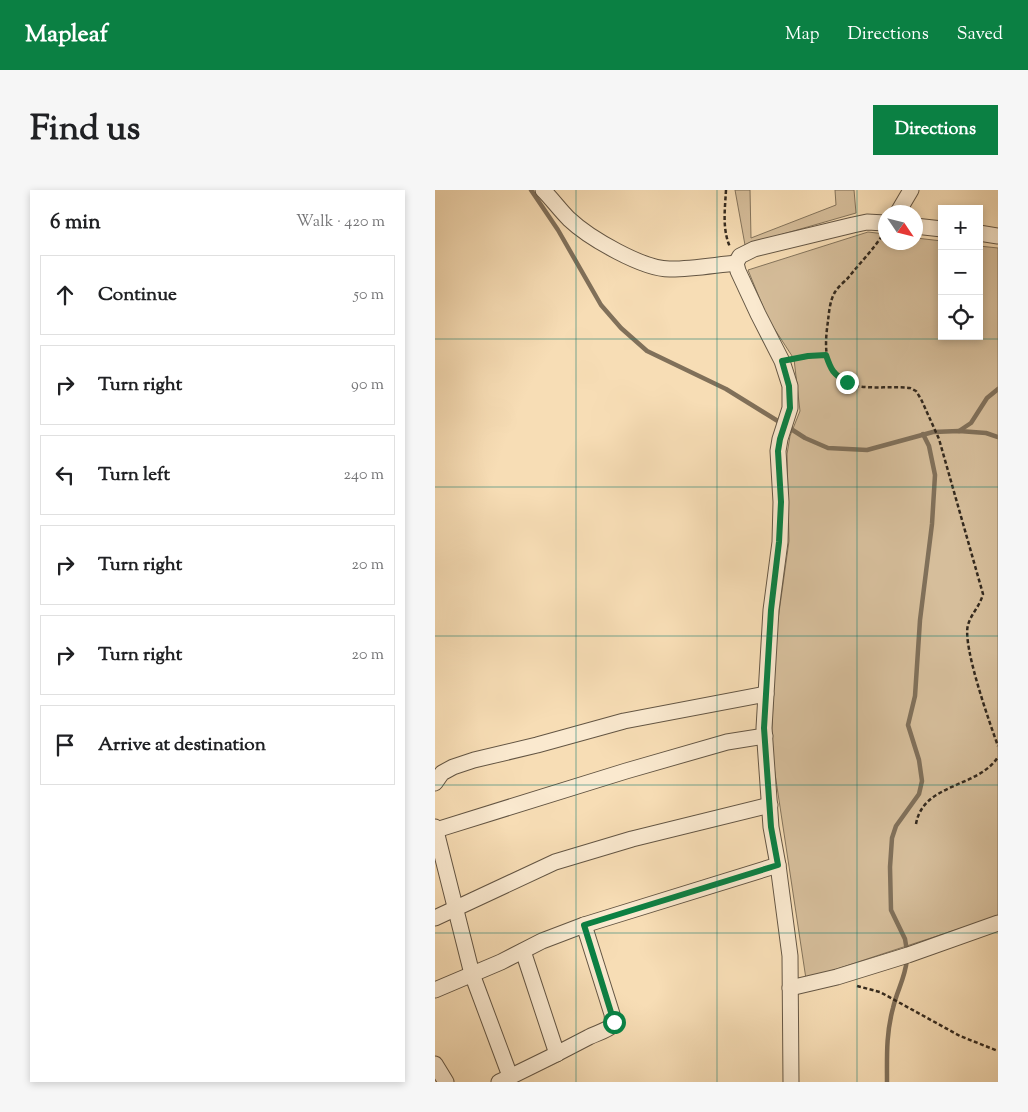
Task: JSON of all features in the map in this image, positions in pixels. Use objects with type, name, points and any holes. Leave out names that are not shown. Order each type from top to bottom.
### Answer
[{"type":"street","points":[[543,190],[569,219],[603,244],[634,259],[670,270],[738,259],[754,249],[841,227],[867,222],[878,223]]},
{"type":"street","points":[[901,205],[911,190]]},
{"type":"street","points":[[923,227],[938,229]]},
{"type":"street","points":[[983,234],[998,236]]},
{"type":"street","points":[[738,259],[738,271],[782,361],[789,386],[790,408],[778,451],[781,502],[779,542],[771,610],[765,736],[771,827],[790,956],[790,1082]]},
{"type":"street","points":[[435,783],[442,773],[474,760],[537,745],[624,720],[766,694]]},
{"type":"street","points":[[584,925],[614,1022],[608,1029],[504,1079],[472,974],[435,829],[727,742],[765,736]]},
{"type":"street","points":[[435,918],[456,910],[512,881],[555,862],[632,838],[770,805]]},
{"type":"street","points":[[435,990],[584,925],[778,865]]},
{"type":"street","points":[[790,988],[837,978],[998,923]]},
{"type":"street","points":[[523,951],[557,1054]]},
{"type":"street","points":[[435,1064],[446,1082]]},
{"type":"path","points":[[726,190],[725,231],[731,249],[738,259]]},
{"type":"path","points":[[878,242],[835,291],[829,308],[825,336],[826,355],[829,367],[835,376],[847,382],[857,386],[910,388],[916,391],[939,439],[983,594],[981,604],[968,625],[967,635],[972,661],[998,746]]},
{"type":"path","points":[[782,361],[826,355]]},
{"type":"path","points":[[916,824],[917,815],[929,799],[982,773],[994,764],[998,757]]},
{"type":"path","points":[[837,978],[850,985],[881,992],[959,1036],[998,1051]]},
{"type":"shaded area","points":[[735,190],[750,190],[751,238],[836,205],[835,190],[854,190],[856,213],[745,245]]},
{"type":"shaded area","points":[[868,232],[878,233],[878,250],[923,250],[923,239],[938,241],[938,340],[983,340],[983,246],[998,248],[998,916],[806,979],[771,747],[776,634],[789,541],[787,454],[790,436],[800,411],[794,359],[768,319],[748,270]]},
{"type":"waterway","points":[[531,190],[558,230],[601,305],[621,328],[647,351],[726,389],[781,423]]},
{"type":"waterway","points":[[959,431],[971,423],[987,398],[998,389]]},
{"type":"waterway","points":[[788,427],[805,438],[828,448],[867,450],[933,432],[986,433],[998,437]]},
{"type":"waterway","points":[[907,951],[905,939],[891,910],[890,867],[892,838],[896,826],[919,794],[922,781],[919,760],[908,725],[915,696],[920,620],[932,524],[935,475],[929,446],[923,434]]},
{"type":"waterway","points":[[887,1082],[889,1027],[905,973],[907,959]]},
{"type":"route","points":[[614,1022],[584,925],[778,865],[771,827],[764,728],[771,610],[779,542],[781,502],[778,451],[790,408],[787,374],[782,361],[826,355],[829,367],[835,376],[847,382]]}]
